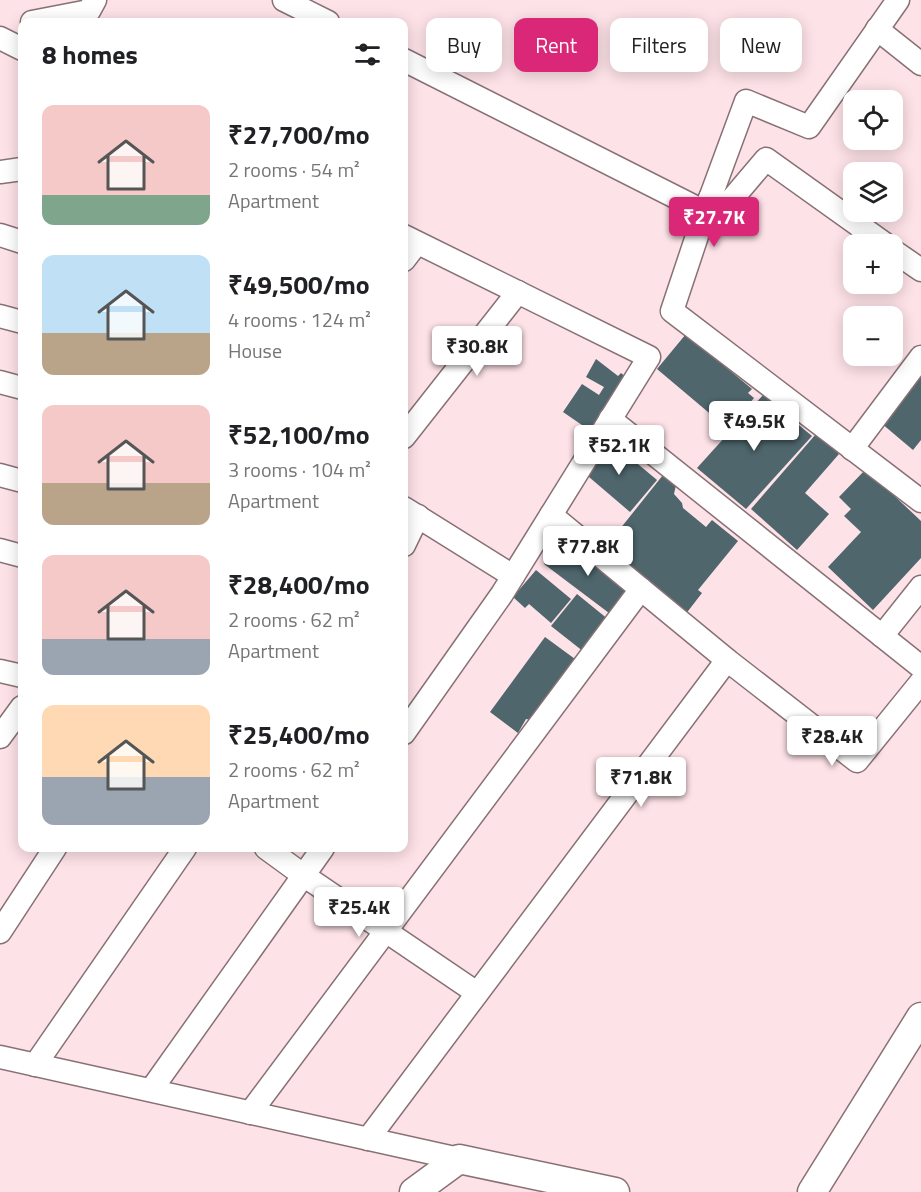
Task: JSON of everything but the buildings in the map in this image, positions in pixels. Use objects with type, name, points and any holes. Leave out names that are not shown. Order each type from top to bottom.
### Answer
[{"type":"street","points":[[53,18],[89,11],[95,0]]},
{"type":"street","points":[[284,0],[320,18]]},
{"type":"street","points":[[898,0],[809,127],[746,101],[707,205],[672,311],[921,501]]},
{"type":"street","points":[[0,29],[18,25]]},
{"type":"street","points":[[878,29],[921,64]]},
{"type":"street","points":[[0,38],[18,47]]},
{"type":"street","points":[[408,62],[707,205],[727,205],[766,159],[871,234]]},
{"type":"street","points":[[0,172],[18,170]]},
{"type":"street","points":[[0,236],[18,241]]},
{"type":"street","points":[[408,246],[518,292],[649,357],[513,576],[408,727]]},
{"type":"street","points":[[903,258],[921,270]]},
{"type":"street","points":[[408,432],[518,292]]},
{"type":"street","points":[[0,316],[18,321]]},
{"type":"street","points":[[852,449],[921,357]]},
{"type":"street","points":[[0,382],[18,387]]},
{"type":"street","points":[[610,419],[921,667]]},
{"type":"street","points":[[0,475],[18,480]]},
{"type":"street","points":[[411,512],[513,576]]},
{"type":"street","points":[[551,515],[726,660],[857,760],[921,682]]},
{"type":"street","points":[[0,550],[18,555]]},
{"type":"street","points":[[882,636],[921,586]]},
{"type":"street","points":[[250,1113],[641,589]]},
{"type":"street","points":[[368,1139],[726,660]]},
{"type":"street","points":[[0,671],[18,675]]},
{"type":"street","points":[[0,737],[18,712]]},
{"type":"street","points":[[0,932],[53,852]]},
{"type":"street","points":[[34,1065],[182,852]]},
{"type":"street","points":[[271,852],[477,993]]},
{"type":"street","points":[[151,1090],[320,852]]},
{"type":"street","points":[[812,1192],[921,1017]]},
{"type":"street","points":[[0,1057],[609,1191]]},
{"type":"street","points":[[414,1192],[459,1159]]}]
